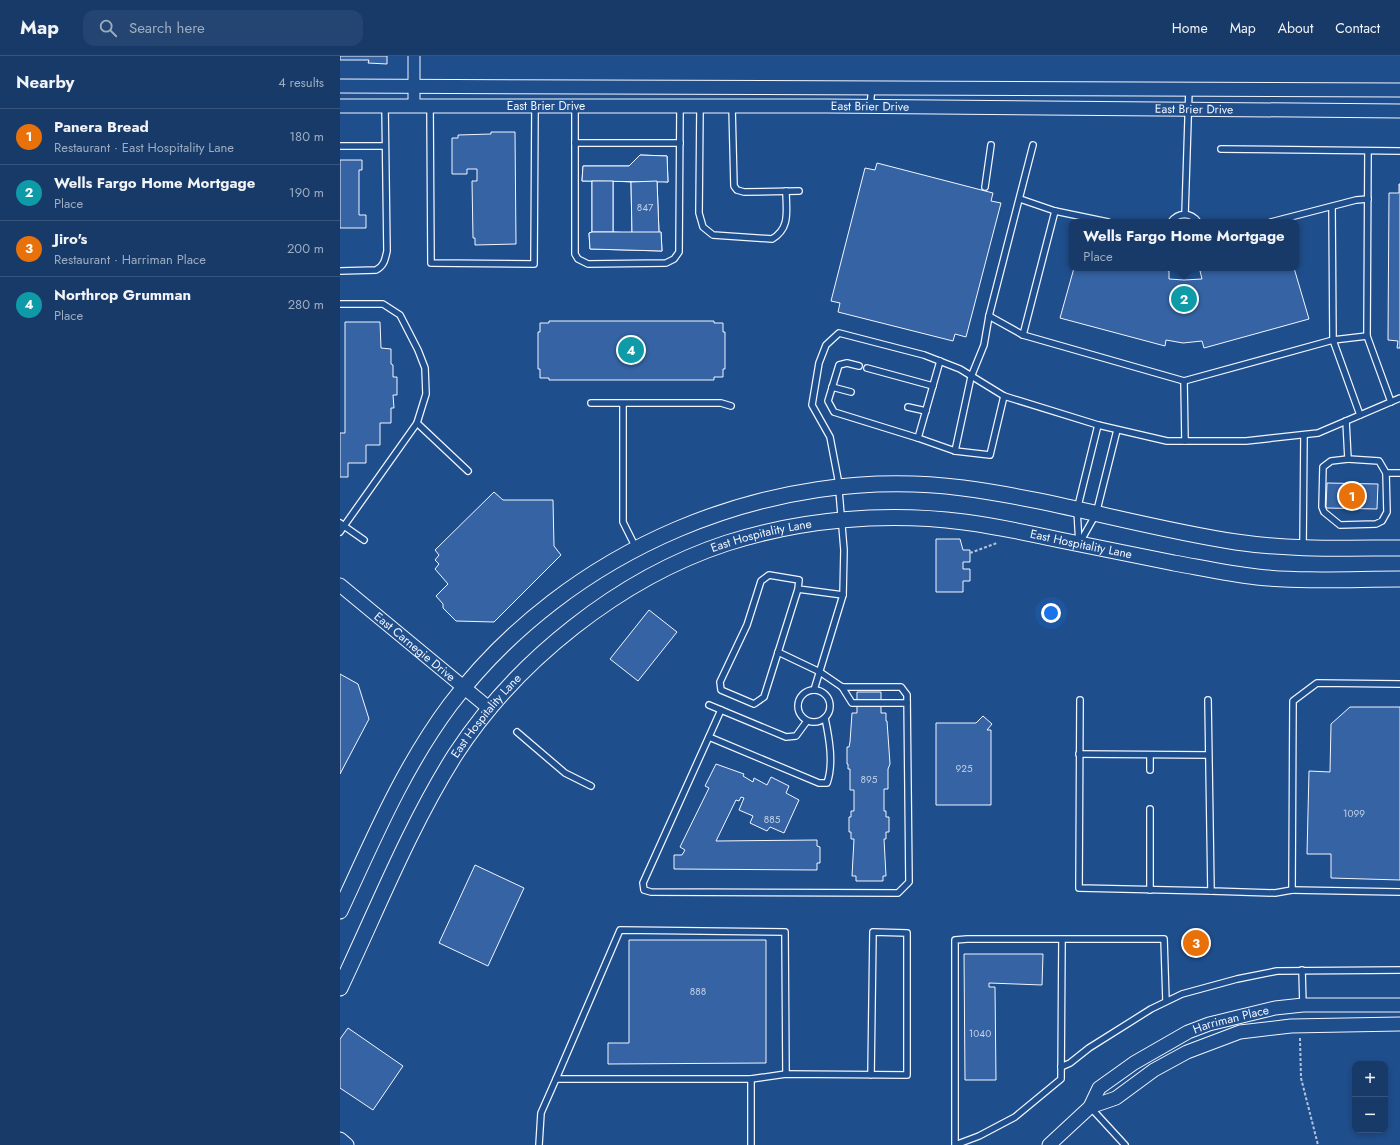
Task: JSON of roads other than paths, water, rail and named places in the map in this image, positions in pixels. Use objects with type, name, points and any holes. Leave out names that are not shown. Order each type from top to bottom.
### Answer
[{"type":"main road","points":[[340,911],[395,794],[411,764],[449,707],[501,647],[554,601],[582,581],[636,548],[712,515],[760,501],[839,487],[924,485],[962,488],[1234,542],[1303,548],[1400,548]]},
{"type":"main road","name":"East Hospitality Lane","points":[[340,988],[428,802],[456,754],[490,709],[524,671],[575,627],[627,591],[654,575],[687,559],[732,542],[767,532],[841,520],[919,518],[962,522],[1201,568],[1258,577],[1311,580],[1400,579]]},
{"type":"street","points":[[414,56],[414,106]]},
{"type":"street","name":"East Brier Drive","points":[[340,86],[1400,90]]},
{"type":"street","name":"East Brier Drive","points":[[340,106],[732,106],[1400,110]]},
{"type":"street","name":"East Carnegie Drive","points":[[340,585],[490,709]]},
{"type":"street","name":"Harriman Place","points":[[1049,1145],[1090,1107],[1099,1088],[1134,1063],[1188,1032],[1248,1014],[1303,1005],[1400,1005]]},
{"type":"street","name":"Harriman Place","points":[[1090,1107],[1116,1098],[1154,1070],[1187,1052],[1240,1032],[1291,1026],[1400,1024]]},
{"type":"street","points":[[340,1139],[347,1145]]},
{"type":"lane","points":[[870,107],[872,87]]},
{"type":"lane","points":[[1185,214],[1189,89]]},
{"type":"lane","points":[[340,271],[376,270],[381,268],[385,261],[387,251],[385,106]]},
{"type":"lane","points":[[430,106],[431,264],[534,264],[535,107]]},
{"type":"lane","points":[[576,107],[576,254],[578,259],[588,264],[666,263],[674,259],[679,252],[680,106]]},
{"type":"lane","points":[[700,106],[699,213],[704,227],[713,235],[772,239],[780,234],[786,226],[786,191]]},
{"type":"lane","points":[[732,106],[734,186],[737,190],[744,192],[799,191]]},
{"type":"lane","points":[[575,143],[680,146]]},
{"type":"lane","points":[[984,187],[991,145]]},
{"type":"lane","points":[[955,451],[971,377],[984,345],[989,316],[1033,145]]},
{"type":"lane","points":[[340,146],[385,146]]},
{"type":"lane","points":[[1221,149],[1400,151]]},
{"type":"lane","points":[[1368,151],[1367,336],[1392,402]]},
{"type":"lane","points":[[1020,199],[1055,211],[1094,219]]},
{"type":"lane","points":[[1283,219],[1356,200],[1368,199]]},
{"type":"lane","points":[[1332,207],[1333,340],[1360,415]]},
{"type":"lane","points":[[1023,334],[1055,211]]},
{"type":"lane","points":[[1175,219],[1185,214],[1194,219]]},
{"type":"lane","points":[[340,304],[383,304],[400,315],[418,350],[425,368],[426,394],[417,423],[342,524],[340,532]]},
{"type":"lane","points":[[989,316],[1023,334],[1184,381],[1333,340],[1367,336]]},
{"type":"lane","points":[[814,690],[842,596],[844,550],[839,487],[830,437],[812,405],[819,363],[826,345],[839,333],[924,355],[940,361],[1004,396],[1098,425],[1167,441],[1246,441],[1318,433],[1400,398]]},
{"type":"lane","points":[[918,438],[940,361]]},
{"type":"lane","points":[[859,366],[848,363],[839,365],[828,401],[834,412],[955,451],[990,455],[1004,396]]},
{"type":"lane","points":[[867,368],[933,386]]},
{"type":"lane","points":[[1184,381],[1185,441]]},
{"type":"lane","points":[[832,387],[851,392]]},
{"type":"lane","points":[[591,403],[721,403],[731,406]]},
{"type":"lane","points":[[623,404],[623,522],[636,548]]},
{"type":"lane","points":[[908,407],[926,411]]},
{"type":"lane","points":[[1346,421],[1348,459]]},
{"type":"lane","points":[[417,423],[468,471]]},
{"type":"lane","points":[[1079,544],[1077,510],[1098,425]]},
{"type":"lane","points":[[1079,544],[1096,514],[1117,430]]},
{"type":"lane","points":[[1303,548],[1304,435]]},
{"type":"lane","points":[[1348,459],[1379,461],[1386,473],[1386,512],[1382,522],[1376,524],[1336,524],[1327,516],[1322,507],[1322,471],[1326,464],[1331,461],[1348,459]]},
{"type":"lane","points":[[1386,473],[1400,473]]},
{"type":"lane","points":[[342,524],[364,540]]},
{"type":"lane","points":[[769,575],[799,580],[798,589],[764,696],[754,704],[721,690],[720,682],[747,625],[761,581],[769,575]]},
{"type":"lane","points":[[798,589],[842,596]]},
{"type":"lane","points":[[778,652],[820,672],[842,687],[852,703],[907,703]]},
{"type":"lane","points":[[1292,890],[1293,702],[1317,683],[1400,684]]},
{"type":"lane","points":[[721,710],[643,883],[644,890],[651,892],[898,893],[909,882],[907,695],[901,687],[842,687]]},
{"type":"lane","points":[[808,690],[820,691],[829,700],[828,713],[825,718],[813,722],[807,720],[798,712],[799,699],[808,690]]},
{"type":"lane","points":[[1080,700],[1079,888],[1275,893],[1292,890],[1400,892]]},
{"type":"lane","points":[[1208,700],[1211,891]]},
{"type":"lane","points":[[709,705],[786,737],[796,736],[807,720]]},
{"type":"lane","points":[[709,737],[819,783],[827,783],[830,775],[828,733],[825,718]]},
{"type":"lane","points":[[517,732],[565,773],[592,786]]},
{"type":"lane","points":[[1079,754],[1208,755]]},
{"type":"lane","points":[[1150,755],[1150,770]]},
{"type":"lane","points":[[1150,809],[1150,890]]},
{"type":"lane","points":[[539,1145],[541,1113],[620,930],[785,932],[786,1074]]},
{"type":"lane","points":[[556,1079],[751,1079],[786,1074],[871,1075],[907,1075],[907,933],[873,932],[871,1075]]},
{"type":"lane","points":[[1062,939],[1061,1078],[1015,1117],[979,1136],[954,1145],[955,940],[1062,939],[1164,939],[1166,1001]]},
{"type":"lane","points":[[1302,970],[1303,1005]]},
{"type":"lane","points":[[1061,1067],[1070,1063],[1089,1048],[1166,1001],[1182,994],[1237,978],[1277,971],[1400,970]]},
{"type":"lane","points":[[751,1079],[751,1145]]},
{"type":"lane","points":[[1090,1107],[1125,1145]]},
{"type":"place","name":"Wells Fargo Home Mortgage","points":[[1184,299]]},
{"type":"place","name":"Northrop Grumman","points":[[631,350]]},
{"type":"place","name":"Panera Bread","points":[[1352,496]]},
{"type":"place","name":"Jiro's","points":[[1196,943]]}]
